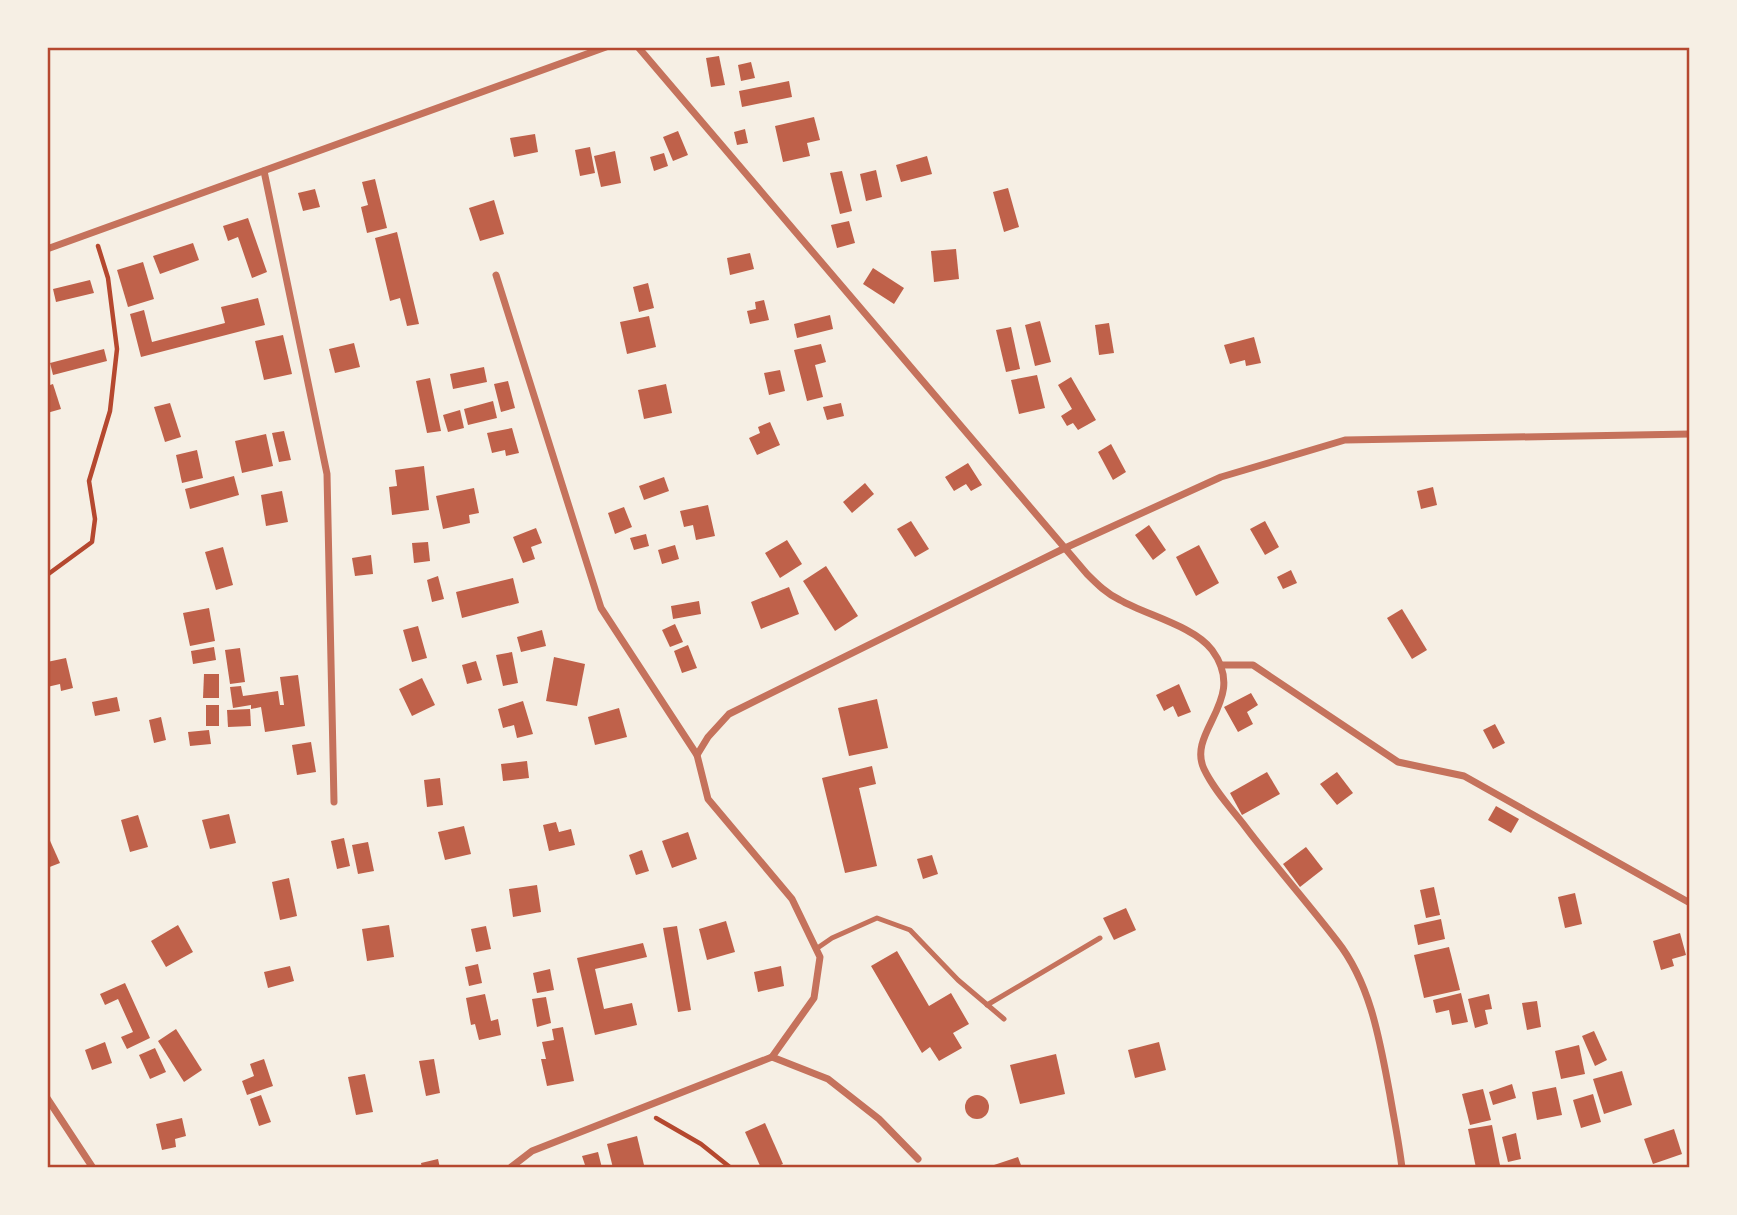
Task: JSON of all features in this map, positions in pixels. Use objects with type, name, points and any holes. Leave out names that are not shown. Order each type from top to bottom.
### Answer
[{"type":"street","points":[[47,249],[607,47]]},
{"type":"street","points":[[638,47],[1100,587],[1118,600],[1202,640],[1221,664],[1224,684],[1222,702],[1202,743],[1202,763],[1214,787],[1339,943],[1358,976],[1374,1016],[1402,1168]]},
{"type":"street","points":[[264,171],[327,474],[334,802]]},
{"type":"street","points":[[496,275],[601,608],[697,755],[708,799],[792,899],[820,957],[814,998],[772,1057],[532,1152],[510,1168]]},
{"type":"street","points":[[697,755],[708,737],[729,714],[1065,548],[1221,477],[1345,440],[1690,434]]},
{"type":"street","points":[[1221,664],[1252,665],[1398,762],[1464,776],[1690,904]]},
{"type":"street","points":[[772,1057],[828,1079],[879,1119],[918,1159]]},
{"type":"street","points":[[47,1098],[93,1168]]},
{"type":"lane","points":[[816,949],[832,938],[877,918],[910,930],[958,981],[1004,1019]]},
{"type":"lane","points":[[987,1005],[1100,939]]},
{"type":"path","points":[[47,575],[92,541],[95,519],[89,481],[110,411],[117,349],[108,278],[98,243]]},
{"type":"path","points":[[639,1110],[701,1144],[731,1168]]},
{"type":"building","points":[[719,56],[725,85],[711,87],[706,58]]},
{"type":"building","points":[[751,62],[755,78],[741,81],[738,65]]},
{"type":"building","points":[[789,81],[792,97],[742,107],[739,91]]},
{"type":"building","points":[[814,117],[820,140],[807,143],[810,156],[783,162],[775,126]]},
{"type":"building","points":[[745,129],[748,143],[737,145],[734,132]]},
{"type":"building","points":[[678,131],[688,155],[673,161],[663,137]]},
{"type":"building","points":[[535,134],[538,152],[514,157],[510,138]]},
{"type":"building","points":[[590,147],[595,173],[580,176],[575,150]]},
{"type":"building","points":[[615,151],[621,183],[601,187],[594,156]]},
{"type":"building","points":[[664,153],[668,166],[654,171],[650,157]]},
{"type":"building","points":[[927,156],[932,174],[901,182],[896,165]]},
{"type":"building","points":[[876,170],[882,197],[866,201],[860,174]]},
{"type":"building","points":[[842,171],[852,211],[840,214],[830,173]]},
{"type":"building","points":[[375,179],[387,228],[367,233],[361,207],[368,205],[362,182]]},
{"type":"building","points":[[1008,188],[1019,227],[1004,232],[993,192]]},
{"type":"building","points":[[315,189],[320,207],[303,211],[298,193]]},
{"type":"building","points":[[494,200],[504,234],[480,241],[469,208]]},
{"type":"building","points":[[248,218],[267,272],[252,278],[238,237],[228,241],[223,226]]},
{"type":"building","points":[[849,221],[855,243],[837,248],[831,225]]},
{"type":"building","points":[[397,232],[419,324],[407,326],[400,298],[390,301],[375,238]]},
{"type":"building","points":[[193,243],[199,260],[160,274],[153,256]]},
{"type":"building","points":[[956,249],[959,279],[934,282],[931,251]]},
{"type":"building","points":[[750,253],[754,269],[730,275],[727,258]]},
{"type":"building","points":[[143,262],[154,299],[128,307],[117,270]]},
{"type":"building","points":[[873,268],[904,288],[894,304],[863,284]]},
{"type":"building","points":[[90,280],[94,293],[56,302],[53,289]]},
{"type":"building","points":[[648,283],[654,308],[639,312],[633,287]]},
{"type":"building","points":[[258,298],[265,325],[141,357],[130,314],[144,310],[152,342],[225,323],[221,307]]},
{"type":"building","points":[[764,300],[769,320],[750,324],[747,311],[756,309],[755,302]]},
{"type":"building","points":[[830,315],[833,329],[797,338],[794,324]]},
{"type":"building","points":[[649,316],[656,347],[627,354],[620,322]]},
{"type":"building","points":[[1040,321],[1051,362],[1035,366],[1025,325]]},
{"type":"building","points":[[1109,323],[1114,353],[1099,355],[1095,325]]},
{"type":"building","points":[[1011,327],[1020,369],[1006,372],[996,330]]},
{"type":"building","points":[[283,335],[292,374],[264,380],[255,341]]},
{"type":"building","points":[[1254,337],[1261,363],[1246,366],[1245,360],[1230,364],[1224,345]]},
{"type":"building","points":[[354,343],[360,367],[335,373],[329,349]]},
{"type":"building","points":[[821,344],[826,362],[815,365],[823,397],[807,401],[794,350]]},
{"type":"building","points":[[104,349],[107,361],[53,375],[50,363]]},
{"type":"building","points":[[484,367],[487,382],[453,389],[450,374]]},
{"type":"building","points":[[780,370],[785,391],[769,395],[764,373]]},
{"type":"building","points":[[1037,375],[1045,408],[1019,414],[1011,380]]},
{"type":"building","points":[[1071,377],[1096,420],[1078,430],[1073,423],[1067,426],[1061,416],[1072,409],[1058,385]]},
{"type":"building","points":[[430,378],[441,431],[427,433],[416,381]]},
{"type":"building","points":[[508,381],[515,408],[501,412],[494,384]]},
{"type":"building","points":[[53,384],[61,409],[47,413],[47,386]]},
{"type":"building","points":[[666,384],[672,413],[644,419],[638,390]]},
{"type":"building","points":[[493,401],[497,418],[468,425],[464,409]]},
{"type":"building","points":[[170,403],[181,437],[165,442],[154,407]]},
{"type":"building","points":[[841,403],[844,416],[827,420],[823,407]]},
{"type":"building","points":[[460,410],[464,428],[448,432],[443,415]]},
{"type":"building","points":[[770,422],[780,445],[757,455],[749,438],[760,433],[758,427]]},
{"type":"building","points":[[512,428],[519,453],[506,456],[505,450],[492,453],[487,433]]},
{"type":"building","points":[[284,431],[291,460],[279,462],[272,433]]},
{"type":"building","points":[[266,434],[273,466],[242,473],[235,441]]},
{"type":"building","points":[[1111,444],[1126,472],[1113,480],[1098,452]]},
{"type":"building","points":[[197,450],[203,478],[182,483],[176,455]]},
{"type":"building","points":[[968,463],[982,485],[971,491],[966,484],[954,491],[945,477]]},
{"type":"building","points":[[424,466],[429,510],[392,515],[389,487],[397,486],[395,470]]},
{"type":"building","points":[[234,476],[239,495],[190,509],[185,489]]},
{"type":"building","points":[[664,477],[669,491],[644,500],[639,486]]},
{"type":"building","points":[[865,483],[874,494],[852,513],[843,502]]},
{"type":"building","points":[[1433,487],[1437,505],[1421,509],[1417,491]]},
{"type":"building","points":[[474,488],[479,513],[469,515],[470,523],[443,529],[436,496]]},
{"type":"building","points":[[282,491],[288,522],[266,526],[261,495]]},
{"type":"building","points":[[708,505],[715,536],[696,540],[693,525],[684,527],[680,511]]},
{"type":"building","points":[[624,507],[632,527],[615,534],[608,513]]},
{"type":"building","points":[[911,521],[929,549],[915,557],[897,529]]},
{"type":"building","points":[[1265,521],[1279,547],[1265,555],[1250,529]]},
{"type":"building","points":[[1149,525],[1166,550],[1153,560],[1135,535]]},
{"type":"building","points":[[536,528],[542,543],[531,547],[535,559],[523,563],[513,537]]},
{"type":"building","points":[[646,534],[649,546],[634,550],[630,538]]},
{"type":"building","points":[[787,540],[802,564],[780,578],[765,553]]},
{"type":"building","points":[[428,542],[430,561],[414,563],[412,543]]},
{"type":"building","points":[[675,545],[679,559],[662,564],[658,550]]},
{"type":"building","points":[[1199,545],[1219,583],[1196,596],[1176,557]]},
{"type":"building","points":[[223,547],[233,585],[216,590],[205,552]]},
{"type":"building","points":[[371,555],[373,574],[355,576],[352,558]]},
{"type":"building","points":[[826,566],[858,616],[835,631],[803,581]]},
{"type":"building","points":[[1291,570],[1297,583],[1283,589],[1277,577]]},
{"type":"building","points":[[438,576],[444,599],[432,602],[427,580]]},
{"type":"building","points":[[513,578],[519,603],[462,618],[456,592]]},
{"type":"building","points":[[789,587],[799,614],[761,629],[751,602]]},
{"type":"building","points":[[699,601],[701,614],[673,619],[671,606]]},
{"type":"building","points":[[209,608],[215,641],[190,646],[183,613]]},
{"type":"building","points":[[1402,609],[1427,650],[1412,659],[1387,618]]},
{"type":"building","points":[[675,624],[683,642],[670,647],[662,630]]},
{"type":"building","points":[[418,626],[427,658],[412,662],[403,630]]},
{"type":"building","points":[[542,630],[546,646],[521,652],[517,637]]},
{"type":"building","points":[[688,645],[697,668],[682,673],[674,651]]},
{"type":"building","points":[[214,647],[216,660],[193,664],[191,651]]},
{"type":"building","points":[[240,648],[245,682],[230,684],[225,650]]},
{"type":"building","points":[[512,652],[518,683],[503,686],[496,655]]},
{"type":"building","points":[[554,657],[585,664],[577,706],[546,701]]},
{"type":"building","points":[[66,658],[73,688],[61,691],[60,684],[47,687],[47,662]]},
{"type":"building","points":[[476,661],[482,680],[467,684],[462,665]]},
{"type":"building","points":[[204,674],[219,674],[219,698],[203,698]]},
{"type":"building","points":[[298,675],[305,726],[265,732],[261,707],[251,709],[251,705],[233,708],[230,687],[241,686],[243,696],[278,691],[280,705],[284,705],[280,677]]},
{"type":"building","points":[[422,678],[435,705],[412,716],[399,689]]},
{"type":"building","points":[[1179,684],[1191,712],[1178,717],[1173,706],[1164,711],[1156,695]]},
{"type":"building","points":[[1251,693],[1258,705],[1247,712],[1253,724],[1238,732],[1224,707]]},
{"type":"building","points":[[117,697],[120,711],[95,716],[92,702]]},
{"type":"building","points":[[877,699],[888,748],[849,756],[838,708]]},
{"type":"building","points":[[523,701],[533,734],[517,738],[514,725],[503,728],[498,709]]},
{"type":"building","points":[[206,705],[219,705],[219,726],[206,726]]},
{"type":"building","points":[[619,708],[627,737],[595,745],[588,717]]},
{"type":"building","points":[[250,709],[251,726],[228,727],[227,710]]},
{"type":"building","points":[[161,717],[166,740],[154,743],[149,720]]},
{"type":"building","points":[[1495,724],[1505,743],[1493,749],[1483,730]]},
{"type":"building","points":[[209,730],[211,744],[190,746],[188,732]]},
{"type":"building","points":[[311,742],[316,772],[297,775],[292,745]]},
{"type":"building","points":[[527,761],[529,778],[503,781],[501,764]]},
{"type":"building","points":[[872,766],[876,784],[859,788],[877,866],[845,873],[822,778]]},
{"type":"building","points":[[1267,772],[1280,794],[1242,815],[1230,793]]},
{"type":"building","points":[[1337,772],[1353,793],[1337,805],[1320,784]]},
{"type":"building","points":[[440,778],[443,805],[427,807],[424,780]]},
{"type":"building","points":[[1496,806],[1519,819],[1511,833],[1488,820]]},
{"type":"building","points":[[229,814],[236,843],[210,849],[202,820]]},
{"type":"building","points":[[138,815],[148,847],[130,852],[121,820]]},
{"type":"building","points":[[556,822],[559,832],[571,829],[575,845],[549,851],[543,825]]},
{"type":"building","points":[[464,826],[471,854],[445,860],[438,832]]},
{"type":"building","points":[[688,832],[697,859],[672,868],[662,841]]},
{"type":"building","points":[[47,834],[60,863],[47,868]]},
{"type":"building","points":[[344,838],[350,866],[337,869],[331,841]]},
{"type":"building","points":[[368,842],[374,871],[358,874],[352,845]]},
{"type":"building","points":[[1306,847],[1323,869],[1300,887],[1283,864]]},
{"type":"building","points":[[642,850],[649,871],[636,875],[629,855]]},
{"type":"building","points":[[932,855],[938,874],[923,879],[917,859]]},
{"type":"building","points":[[289,878],[297,916],[280,920],[272,882]]},
{"type":"building","points":[[537,885],[541,912],[513,917],[509,889]]},
{"type":"building","points":[[1434,887],[1440,915],[1426,918],[1420,890]]},
{"type":"building","points":[[1575,893],[1582,924],[1565,928],[1558,897]]},
{"type":"building","points":[[1126,908],[1136,930],[1114,940],[1103,918]]},
{"type":"building","points":[[1441,919],[1445,939],[1418,945],[1414,925]]},
{"type":"building","points":[[726,921],[735,952],[707,960],[699,929]]},
{"type":"building","points":[[178,925],[193,952],[166,967],[151,941]]},
{"type":"building","points":[[389,925],[394,957],[367,961],[362,929]]},
{"type":"building","points":[[486,926],[491,949],[476,952],[471,929]]},
{"type":"building","points":[[677,926],[691,1010],[678,1012],[663,928]]},
{"type":"building","points":[[1680,933],[1686,955],[1672,959],[1674,966],[1661,970],[1653,941]]},
{"type":"building","points":[[643,943],[647,957],[595,969],[604,1009],[632,1003],[637,1025],[595,1035],[577,958]]},
{"type":"building","points":[[1449,947],[1460,990],[1424,998],[1414,955]]},
{"type":"building","points":[[897,951],[929,1006],[951,993],[969,1024],[953,1033],[962,1048],[939,1061],[930,1047],[922,1053],[871,966]]},
{"type":"building","points":[[478,964],[482,983],[469,986],[465,967]]},
{"type":"building","points":[[290,966],[294,981],[268,988],[264,972]]},
{"type":"building","points":[[781,966],[784,986],[758,992],[754,972]]},
{"type":"building","points":[[550,969],[554,990],[537,993],[533,973]]},
{"type":"building","points":[[125,983],[150,1038],[127,1049],[121,1037],[133,1032],[118,999],[105,1005],[100,994]]},
{"type":"building","points":[[1461,993],[1468,1022],[1452,1025],[1449,1010],[1436,1013],[1433,1000]]},
{"type":"building","points":[[485,994],[491,1021],[498,1019],[501,1035],[479,1040],[475,1024],[471,1025],[466,998]]},
{"type":"building","points":[[1489,994],[1492,1009],[1485,1010],[1488,1024],[1475,1028],[1468,999]]},
{"type":"building","points":[[546,997],[551,1023],[537,1027],[532,999]]},
{"type":"building","points":[[1537,1001],[1541,1027],[1527,1030],[1522,1003]]},
{"type":"building","points":[[563,1027],[574,1081],[547,1086],[541,1059],[546,1059],[542,1042],[554,1040],[552,1029]]},
{"type":"building","points":[[176,1029],[202,1070],[184,1082],[158,1041]]},
{"type":"building","points":[[1594,1031],[1607,1060],[1595,1066],[1582,1036]]},
{"type":"building","points":[[105,1042],[112,1063],[92,1070],[85,1050]]},
{"type":"building","points":[[1159,1042],[1166,1070],[1135,1078],[1128,1050]]},
{"type":"building","points":[[1579,1045],[1585,1074],[1561,1079],[1555,1051]]},
{"type":"building","points":[[155,1048],[166,1072],[150,1079],[139,1055]]},
{"type":"building","points":[[1056,1054],[1065,1094],[1020,1104],[1010,1065]]},
{"type":"building","points":[[264,1059],[273,1086],[247,1095],[242,1081],[254,1076],[250,1064]]},
{"type":"building","points":[[434,1059],[440,1093],[426,1096],[419,1061]]},
{"type":"building","points":[[1622,1071],[1632,1105],[1604,1114],[1593,1079]]},
{"type":"building","points":[[365,1074],[373,1112],[356,1115],[348,1077]]},
{"type":"building","points":[[1512,1084],[1516,1098],[1493,1105],[1489,1092]]},
{"type":"building","points":[[1556,1087],[1562,1115],[1537,1120],[1532,1092]]},
{"type":"building","points":[[1483,1089],[1491,1120],[1470,1125],[1462,1094]]},
{"type":"building","points":[[1593,1094],[1601,1122],[1581,1128],[1573,1100]]},
{"type":"building","points":[[261,1095],[271,1122],[259,1126],[250,1099]]},
{"type":"building","points":[[977,1095],[988,1102],[989,1107],[982,1118],[977,1119],[966,1112],[965,1107],[972,1096]]},
{"type":"building","points":[[182,1118],[186,1136],[175,1139],[176,1147],[162,1150],[156,1124]]},
{"type":"building","points":[[765,1123],[783,1164],[774,1168],[761,1168],[745,1132]]},
{"type":"building","points":[[1492,1125],[1500,1165],[1476,1168],[1468,1129]]},
{"type":"building","points":[[1674,1129],[1682,1154],[1653,1164],[1644,1139]]},
{"type":"building","points":[[1516,1133],[1521,1159],[1508,1162],[1502,1137]]},
{"type":"building","points":[[637,1136],[644,1165],[613,1168],[607,1144]]},
{"type":"building","points":[[598,1152],[602,1168],[586,1168],[582,1156]]},
{"type":"building","points":[[1018,1157],[1022,1168],[988,1168],[988,1167]]},
{"type":"building","points":[[438,1159],[440,1168],[422,1168],[421,1163]]}]
